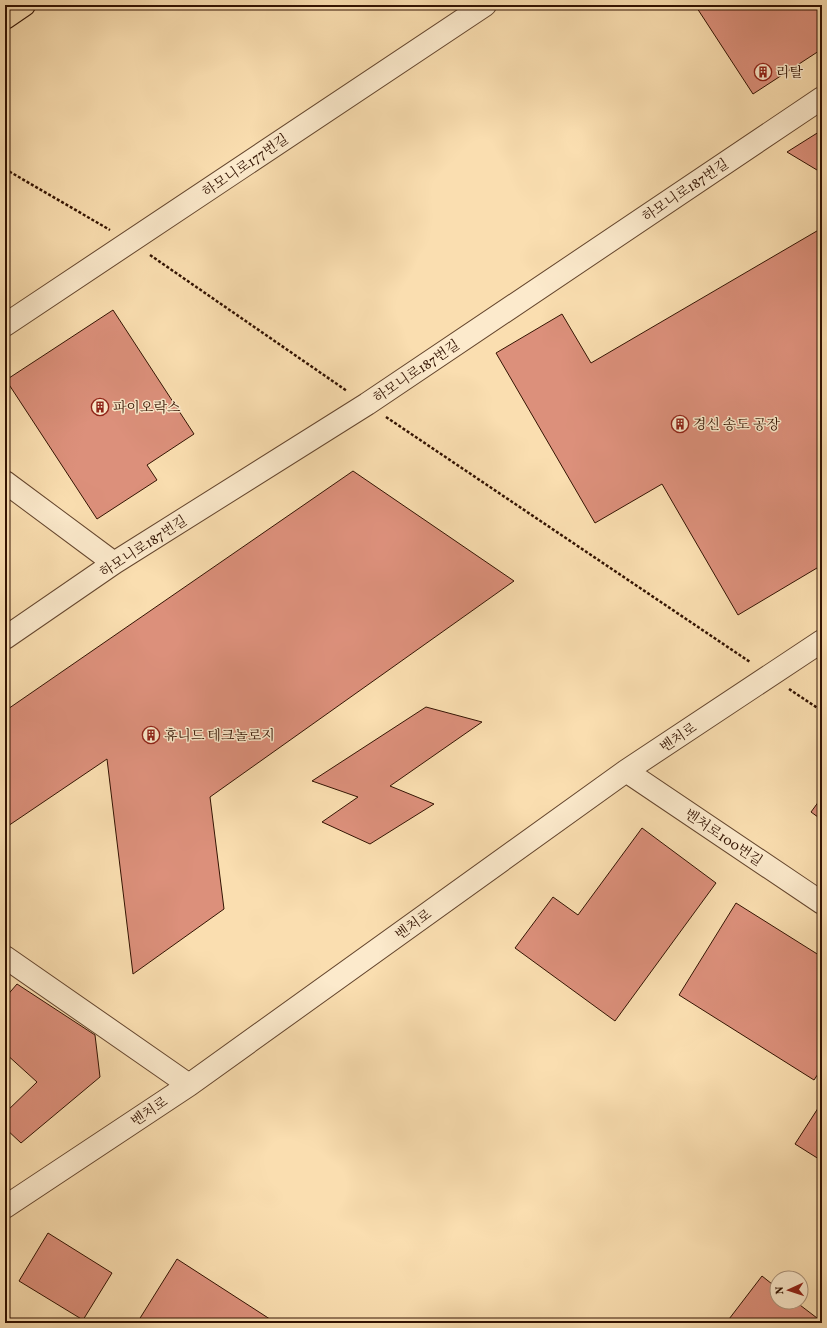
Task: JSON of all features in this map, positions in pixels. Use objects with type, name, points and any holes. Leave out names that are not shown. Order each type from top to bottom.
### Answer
[{"type":"main road","points":[[5,18],[24,5]]},
{"type":"street","name":"하모니로177번길","points":[[5,325],[485,5]]},
{"type":"street","name":"하모니로187번길","points":[[5,638],[114,563],[367,404],[822,98]]},
{"type":"street","points":[[5,482],[114,563]]},
{"type":"street","name":"벤처로","points":[[5,1207],[189,1084],[626,770],[822,641]]},
{"type":"street","name":"벤처로100번길","points":[[626,770],[822,902]]},
{"type":"street","points":[[5,957],[189,1084]]},
{"type":"path","points":[[5,169],[131,241],[367,404],[822,711]]},
{"type":"building","name":"리탈","points":[[695,5],[822,5],[822,49],[753,94]]},
{"type":"building","points":[[822,130],[822,173],[787,152]]},
{"type":"building","name":"경신 송도 공장","points":[[822,228],[822,565],[738,615],[662,484],[595,523],[496,353],[562,314],[591,363]]},
{"type":"building","name":"파이오락스","points":[[113,310],[194,434],[147,465],[157,480],[97,519],[6,380]]},
{"type":"building","name":"휴니드 테크놀로지","points":[[353,471],[514,581],[210,797],[224,909],[133,974],[107,759],[5,828],[5,711]]},
{"type":"building","points":[[426,707],[482,722],[390,786],[434,804],[370,844],[322,822],[358,797],[312,781]]},
{"type":"building","points":[[822,797],[822,820],[811,812]]},
{"type":"building","points":[[642,828],[716,883],[615,1021],[515,948],[553,897],[578,915]]},
{"type":"building","points":[[736,903],[822,957],[822,1068],[814,1080],[679,995]]},
{"type":"building","points":[[17,984],[95,1035],[100,1077],[21,1143],[5,1128],[5,1113],[37,1082],[5,1053],[5,998]]},
{"type":"building","points":[[822,1102],[822,1161],[795,1144]]},
{"type":"building","points":[[48,1233],[112,1273],[83,1320],[19,1281]]},
{"type":"building","points":[[177,1259],[276,1323],[137,1323]]},
{"type":"building","points":[[762,1276],[769,1282],[769,1310],[806,1310],[817,1318],[813,1323],[726,1323]]},
{"type":"place","name":"리탈","points":[[763,72]]},
{"type":"place","name":"파이오락스","points":[[100,407]]},
{"type":"place","name":"경신 송도 공장","points":[[680,424]]},
{"type":"place","name":"휴니드 테크놀로지","points":[[151,735]]}]
